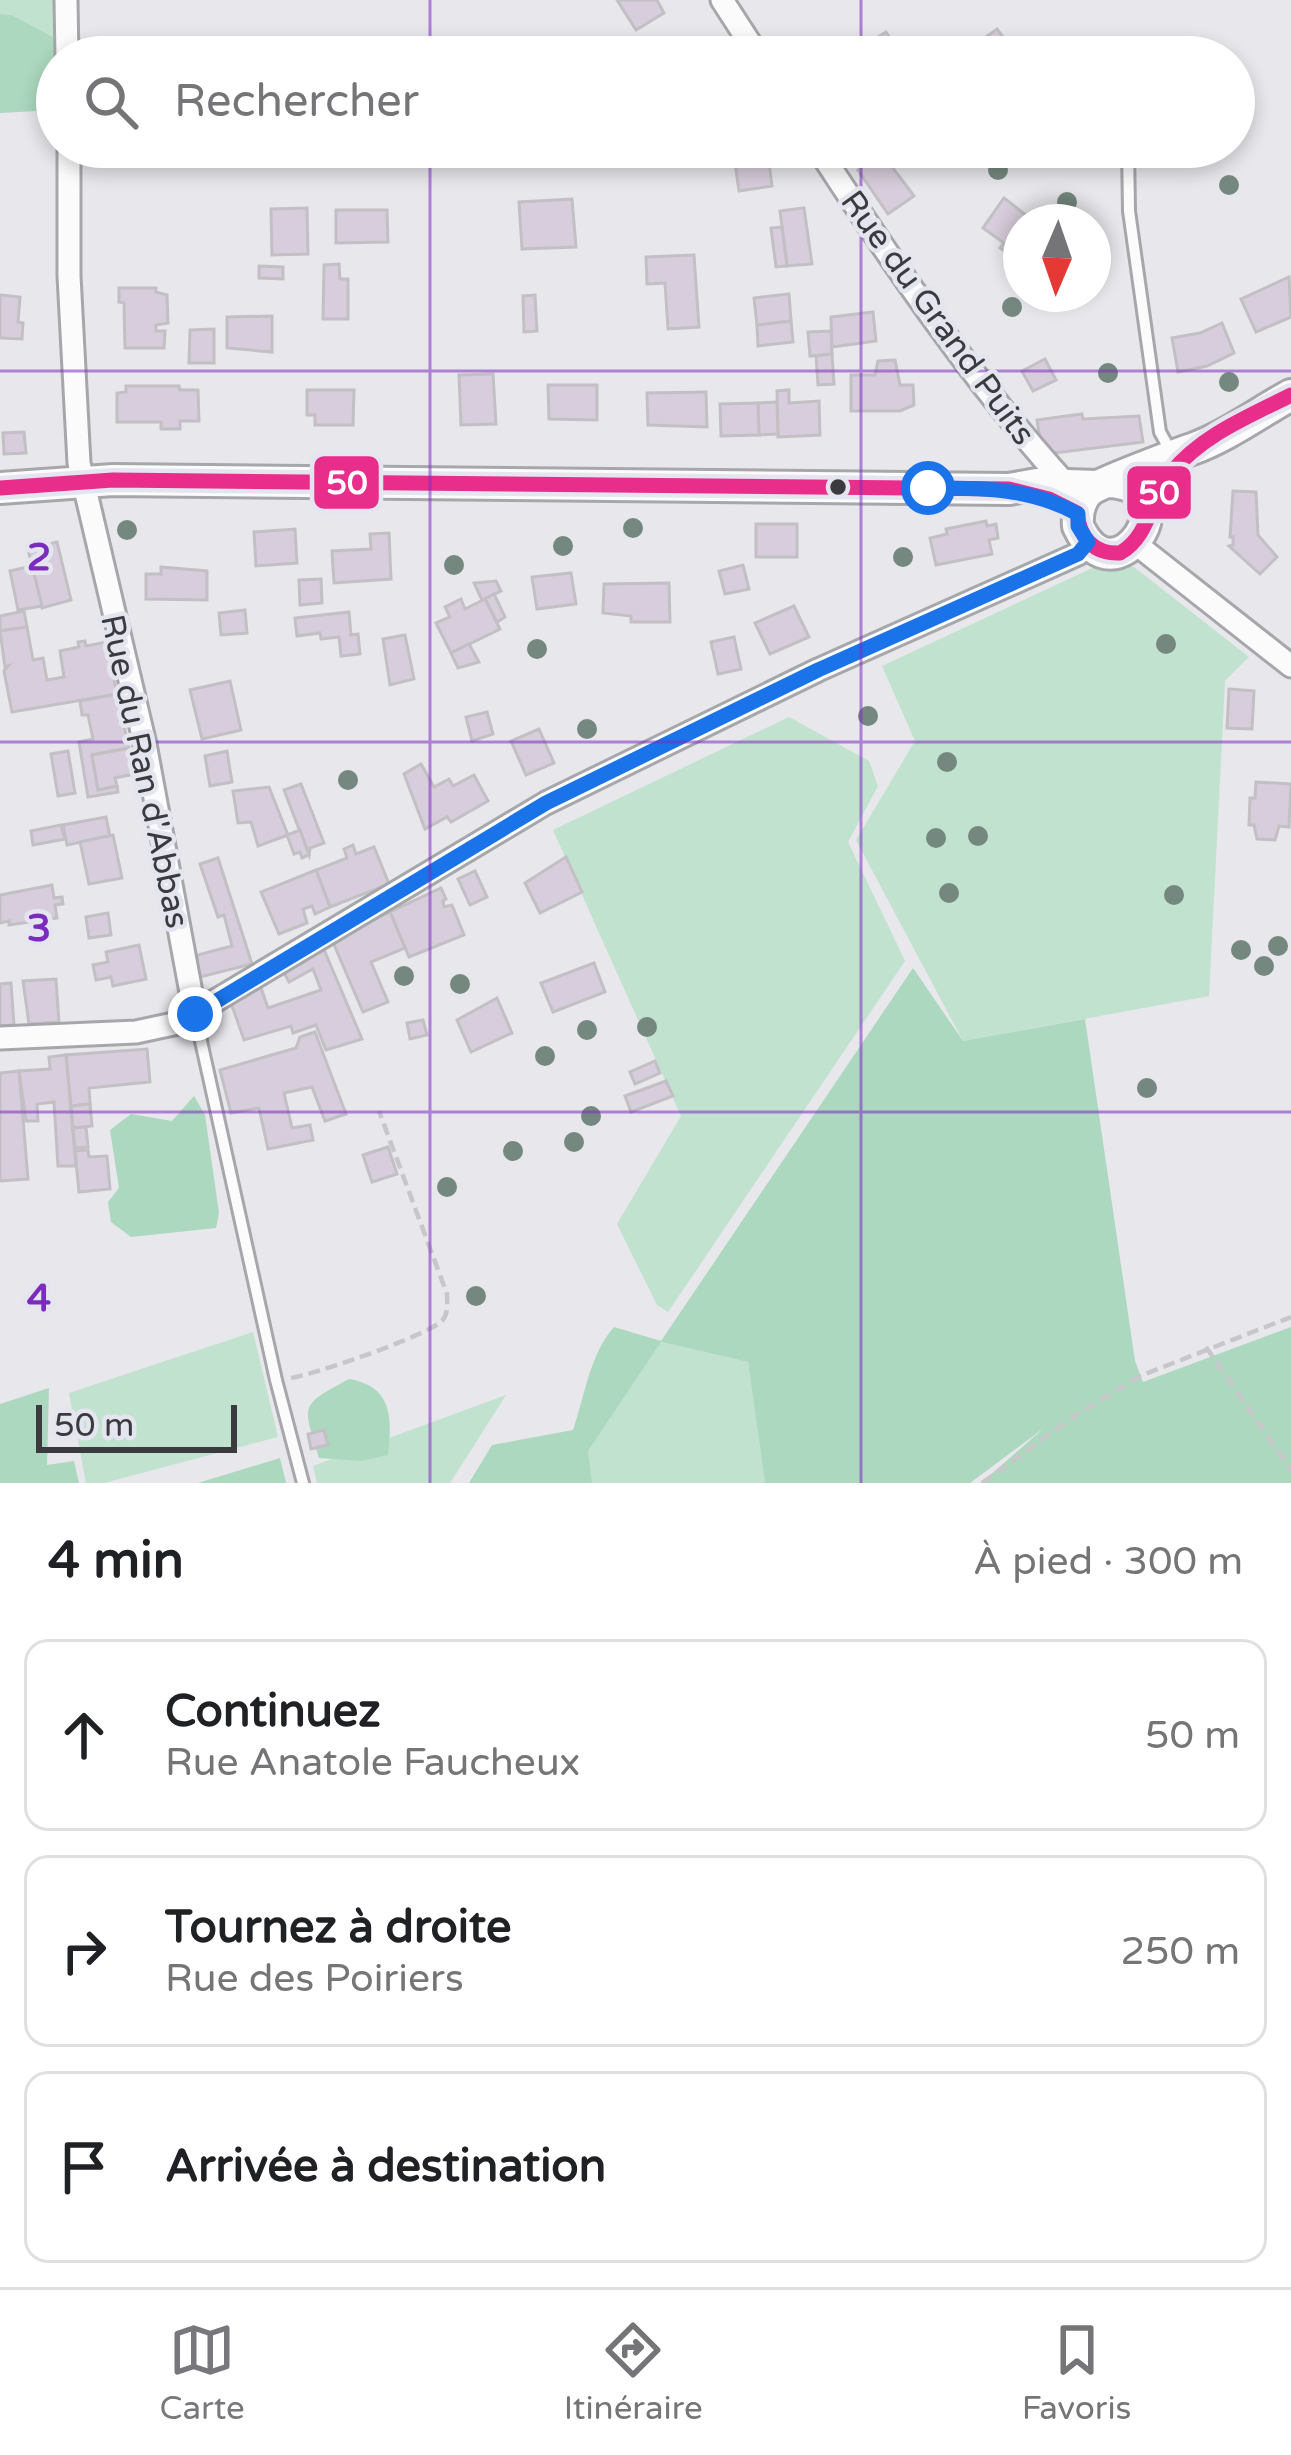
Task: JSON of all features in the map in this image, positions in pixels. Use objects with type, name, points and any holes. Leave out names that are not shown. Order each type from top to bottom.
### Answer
[{"type":"main road","points":[[1083,528],[1081,502],[1102,484],[1183,451],[1291,395]]},
{"type":"main road","points":[[1009,489],[1049,499],[1102,551],[1114,552],[1136,544],[1143,535],[1148,513],[1183,451]]},
{"type":"main road","points":[[0,488],[82,481],[1009,489],[1065,483],[1130,487],[1148,513]]},
{"type":"street","points":[[66,0],[67,36]]},
{"type":"street","points":[[722,0],[745,36]]},
{"type":"street","name":"Rue du Ran d'Abbas","points":[[69,168],[69,276],[82,481],[146,744],[195,1014]]},
{"type":"street","name":"Rue du Grand Puits","points":[[831,168],[921,299],[1065,483]]},
{"type":"street","points":[[0,1038],[136,1031],[178,1023],[546,803],[818,670],[1078,554],[1083,528]]},
{"type":"street","points":[[1136,544],[1291,666]]},
{"type":"lane","points":[[1129,168],[1129,211],[1160,432],[1183,451]]},
{"type":"lane","name":"Rue du Ran d'Abbas","points":[[195,1014],[275,1380],[303,1483]]},
{"type":"path","points":[[275,1380],[306,1376],[420,1333],[442,1320],[448,1309],[447,1294],[380,1112]]},
{"type":"path","points":[[982,1483],[1140,1376],[1291,1317]]},
{"type":"path","points":[[1206,1347],[1291,1470]]},
{"type":"green space","points":[[0,0],[53,0],[55,36],[12,15],[0,14]]},
{"type":"green space","points":[[0,14],[12,15],[51,36],[36,36],[36,111],[0,113]]},
{"type":"green space","points":[[1101,564],[1134,567],[1249,657],[1225,681],[1209,996],[963,1041],[856,840],[915,741],[882,666]]},
{"type":"green space","points":[[789,717],[869,761],[878,786],[848,842],[905,961],[668,1312],[657,1305],[617,1224],[681,1116],[553,830]]},
{"type":"green space","points":[[913,968],[963,1041],[1085,1019],[1135,1361],[1143,1382],[1291,1327],[1291,1483],[981,1483],[1044,1428],[970,1483],[765,1483],[748,1362],[661,1342],[588,1451],[592,1483],[469,1483],[492,1445],[573,1430],[594,1362],[614,1327],[661,1341]]},
{"type":"green space","points":[[194,1096],[205,1115],[219,1213],[216,1228],[131,1237],[111,1222],[108,1202],[119,1188],[110,1130],[131,1114],[172,1121]]},
{"type":"green space","points":[[253,1332],[278,1437],[104,1483],[86,1483],[69,1393]]},
{"type":"green space","points":[[660,1342],[748,1362],[765,1483],[592,1483],[587,1451]]},
{"type":"green space","points":[[349,1379],[374,1388],[386,1405],[388,1455],[361,1461],[319,1458],[309,1409],[320,1396]]},
{"type":"green space","points":[[49,1388],[47,1465],[74,1461],[79,1483],[0,1483],[0,1404]]},
{"type":"green space","points":[[506,1395],[450,1483],[317,1483],[313,1466]]},
{"type":"green space","points":[[280,1458],[286,1483],[198,1483]]},
{"type":"building","points":[[617,0],[657,0],[664,13],[636,30]]},
{"type":"building","points":[[736,168],[770,168],[772,186],[739,191]]},
{"type":"building","points":[[893,168],[914,196],[888,214],[858,170]]},
{"type":"building","points":[[1004,198],[1012,204],[1003,204],[1003,242],[983,228]]},
{"type":"building","points":[[572,199],[576,247],[522,249],[519,202]]},
{"type":"building","points":[[307,208],[308,254],[272,255],[271,209]]},
{"type":"building","points":[[804,208],[812,264],[787,266],[780,211]]},
{"type":"building","points":[[336,210],[387,210],[388,242],[336,243]]},
{"type":"building","points":[[782,227],[787,266],[776,267],[771,228]]},
{"type":"building","points":[[694,255],[699,327],[668,329],[665,283],[647,284],[646,257]]},
{"type":"building","points":[[339,264],[340,279],[348,279],[348,319],[323,319],[324,265]]},
{"type":"building","points":[[259,266],[283,267],[283,279],[259,278]]},
{"type":"building","points":[[1289,277],[1291,317],[1256,332],[1241,299]]},
{"type":"building","points":[[119,288],[156,288],[167,295],[168,323],[156,325],[156,331],[165,331],[164,348],[125,348]]},
{"type":"building","points":[[789,294],[791,321],[757,325],[754,298]]},
{"type":"building","points":[[0,295],[20,297],[22,339],[0,338]]},
{"type":"building","points":[[535,295],[537,331],[524,332],[523,296]]},
{"type":"building","points":[[873,312],[876,341],[832,347],[831,317]]},
{"type":"building","points":[[272,316],[272,352],[227,348],[227,317]]},
{"type":"building","points":[[791,321],[793,342],[758,346],[757,325]]},
{"type":"building","points":[[1222,323],[1234,353],[1207,366],[1178,372],[1172,338]]},
{"type":"building","points":[[214,329],[214,363],[189,363],[190,330]]},
{"type":"building","points":[[831,331],[832,354],[810,356],[808,332]]},
{"type":"building","points":[[832,354],[834,384],[818,385],[816,356]]},
{"type":"building","points":[[1045,359],[1056,380],[1033,391],[1022,371]]},
{"type":"building","points":[[895,360],[900,385],[913,385],[914,405],[900,411],[851,411],[851,375],[875,375],[878,361]]},
{"type":"building","points":[[493,374],[496,424],[461,425],[459,375]]},
{"type":"building","points":[[548,385],[597,385],[597,420],[549,419]]},
{"type":"building","points":[[126,386],[198,390],[199,421],[180,421],[180,429],[161,429],[161,422],[117,422],[117,393],[126,392]]},
{"type":"building","points":[[307,390],[354,390],[353,425],[315,425],[315,415],[307,415]]},
{"type":"building","points":[[789,390],[789,403],[819,401],[820,435],[778,437],[777,391]]},
{"type":"building","points":[[706,392],[707,427],[648,425],[647,393]]},
{"type":"building","points":[[777,402],[778,434],[759,435],[758,403]]},
{"type":"building","points":[[758,403],[759,435],[721,436],[720,404]]},
{"type":"building","points":[[1082,414],[1083,419],[1139,416],[1143,442],[1047,454],[1037,420]]},
{"type":"building","points":[[24,432],[26,453],[4,454],[3,433]]},
{"type":"building","points":[[1233,491],[1256,492],[1258,535],[1277,557],[1260,574],[1229,546],[1233,545]]},
{"type":"building","points":[[986,521],[987,526],[996,524],[998,538],[989,540],[992,554],[936,565],[930,538],[947,534],[946,529]]},
{"type":"building","points":[[756,524],[797,524],[797,557],[756,557]]},
{"type":"building","points":[[295,529],[297,563],[256,566],[254,532]]},
{"type":"building","points":[[389,533],[391,579],[334,583],[332,551],[371,549],[370,534]]},
{"type":"building","points":[[57,542],[71,600],[42,608],[28,549]]},
{"type":"building","points":[[743,565],[749,589],[725,594],[719,571]]},
{"type":"building","points":[[32,566],[42,606],[18,610],[10,571]]},
{"type":"building","points":[[161,567],[207,571],[207,600],[146,599],[146,574],[161,574]]},
{"type":"building","points":[[571,573],[576,604],[537,609],[532,577]]},
{"type":"building","points":[[321,579],[322,603],[300,605],[299,580]]},
{"type":"building","points":[[496,581],[501,591],[482,600],[474,583]]},
{"type":"building","points":[[669,583],[670,622],[631,622],[631,616],[603,613],[604,584]]},
{"type":"building","points":[[494,594],[505,617],[497,622],[485,599]]},
{"type":"building","points":[[461,599],[465,609],[485,599],[500,629],[451,653],[436,623],[450,617],[445,607]]},
{"type":"building","points":[[794,606],[809,637],[770,654],[755,623]]},
{"type":"building","points":[[245,610],[247,633],[221,635],[219,613]]},
{"type":"building","points":[[24,611],[27,627],[0,631],[0,616]]},
{"type":"building","points":[[349,612],[351,635],[358,634],[360,654],[341,656],[339,637],[297,636],[295,618]]},
{"type":"building","points":[[27,627],[33,660],[43,658],[47,680],[64,677],[60,651],[79,647],[78,642],[85,641],[86,646],[107,642],[117,694],[12,712],[0,631]]},
{"type":"building","points":[[405,635],[414,679],[390,685],[383,639]]},
{"type":"building","points":[[734,637],[741,669],[718,674],[711,642]]},
{"type":"building","points":[[469,644],[479,662],[458,668],[451,653]]},
{"type":"building","points":[[230,681],[241,730],[202,739],[190,690]]},
{"type":"building","points":[[1229,689],[1254,691],[1252,729],[1227,728]]},
{"type":"building","points":[[117,694],[129,748],[92,755],[98,790],[117,786],[118,792],[88,797],[79,742],[93,739],[80,701]]},
{"type":"building","points":[[487,712],[493,734],[472,741],[466,717]]},
{"type":"building","points":[[539,729],[554,763],[526,775],[511,741]]},
{"type":"building","points":[[129,748],[134,774],[115,778],[117,786],[98,790],[92,755]]},
{"type":"building","points":[[68,751],[75,793],[58,796],[51,754]]},
{"type":"building","points":[[227,751],[232,782],[210,786],[205,756]]},
{"type":"building","points":[[421,764],[434,787],[449,779],[453,786],[474,775],[488,801],[451,822],[447,817],[425,829],[404,774]]},
{"type":"building","points":[[1256,782],[1291,784],[1289,827],[1279,826],[1275,840],[1257,839],[1254,825],[1249,825]]},
{"type":"building","points":[[301,784],[324,843],[310,848],[309,855],[284,790]]},
{"type":"building","points":[[269,787],[288,835],[258,846],[251,822],[238,823],[233,791]]},
{"type":"building","points":[[106,817],[110,836],[67,845],[63,825]]},
{"type":"building","points":[[61,825],[65,839],[33,845],[31,831]]},
{"type":"building","points":[[300,830],[309,855],[302,858],[300,852],[294,854],[287,835]]},
{"type":"building","points":[[113,835],[122,878],[89,884],[80,842]]},
{"type":"building","points":[[353,845],[356,854],[374,847],[389,884],[330,907],[316,870],[347,858],[344,849]]},
{"type":"building","points":[[566,857],[582,892],[540,913],[525,883]]},
{"type":"building","points":[[218,858],[252,964],[200,977],[194,956],[232,946],[224,915],[218,917],[200,864]]},
{"type":"building","points":[[316,870],[330,907],[315,914],[312,906],[303,909],[307,923],[279,934],[261,892]]},
{"type":"building","points":[[475,871],[487,897],[470,905],[458,879]]},
{"type":"building","points":[[52,885],[54,898],[62,897],[63,904],[55,905],[57,918],[0,923],[0,895]]},
{"type":"building","points":[[441,888],[444,907],[452,905],[464,935],[409,957],[390,912]]},
{"type":"building","points":[[390,912],[405,948],[371,962],[388,1002],[363,1012],[332,940]]},
{"type":"building","points":[[108,913],[111,935],[89,938],[86,917]]},
{"type":"building","points":[[139,945],[146,979],[113,986],[111,977],[96,980],[93,965],[108,962],[106,952]]},
{"type":"building","points":[[322,945],[362,1039],[326,1050],[316,1025],[293,1033],[291,1026],[244,1040],[230,1000],[261,988],[268,1008],[321,990],[313,969],[289,982],[281,967]]},
{"type":"building","points":[[594,963],[605,992],[553,1012],[541,983]]},
{"type":"building","points":[[56,979],[59,1022],[29,1024],[23,981]]},
{"type":"building","points":[[11,983],[14,1025],[0,1026],[0,984]]},
{"type":"building","points":[[497,998],[512,1033],[471,1052],[457,1020]]},
{"type":"building","points":[[423,1020],[427,1035],[410,1039],[407,1023]]},
{"type":"building","points":[[315,1032],[346,1114],[325,1121],[312,1087],[284,1093],[292,1128],[310,1125],[313,1140],[268,1149],[259,1108],[231,1113],[220,1070],[296,1048],[300,1037]]},
{"type":"building","points":[[147,1049],[150,1082],[89,1088],[90,1104],[71,1106],[66,1055]]},
{"type":"building","points":[[66,1055],[76,1166],[58,1166],[54,1102],[37,1104],[38,1121],[26,1121],[19,1071],[50,1069],[49,1057]]},
{"type":"building","points":[[655,1061],[660,1073],[635,1084],[630,1072]]},
{"type":"building","points":[[19,1071],[28,1179],[0,1181],[0,1073]]},
{"type":"building","points":[[666,1081],[673,1096],[631,1112],[625,1096]]},
{"type":"building","points":[[90,1104],[92,1126],[73,1128],[71,1106]]},
{"type":"building","points":[[86,1127],[88,1147],[75,1148],[73,1128]]},
{"type":"building","points":[[388,1147],[397,1174],[372,1182],[363,1155]]},
{"type":"building","points":[[88,1150],[89,1157],[107,1156],[110,1189],[79,1192],[75,1151]]},
{"type":"building","points":[[324,1430],[328,1445],[311,1449],[308,1434]]},
{"type":"transit line","name":"50","points":[[0,488],[113,480],[1009,489],[1049,499],[1077,513],[1090,543],[1120,553],[1138,537],[1164,483],[1183,460],[1226,428],[1291,395]]},
{"type":"route","points":[[195,1014],[546,803],[818,670],[1078,554],[1088,542],[1078,526],[1078,514],[1049,499],[1009,489],[928,488]]}]
